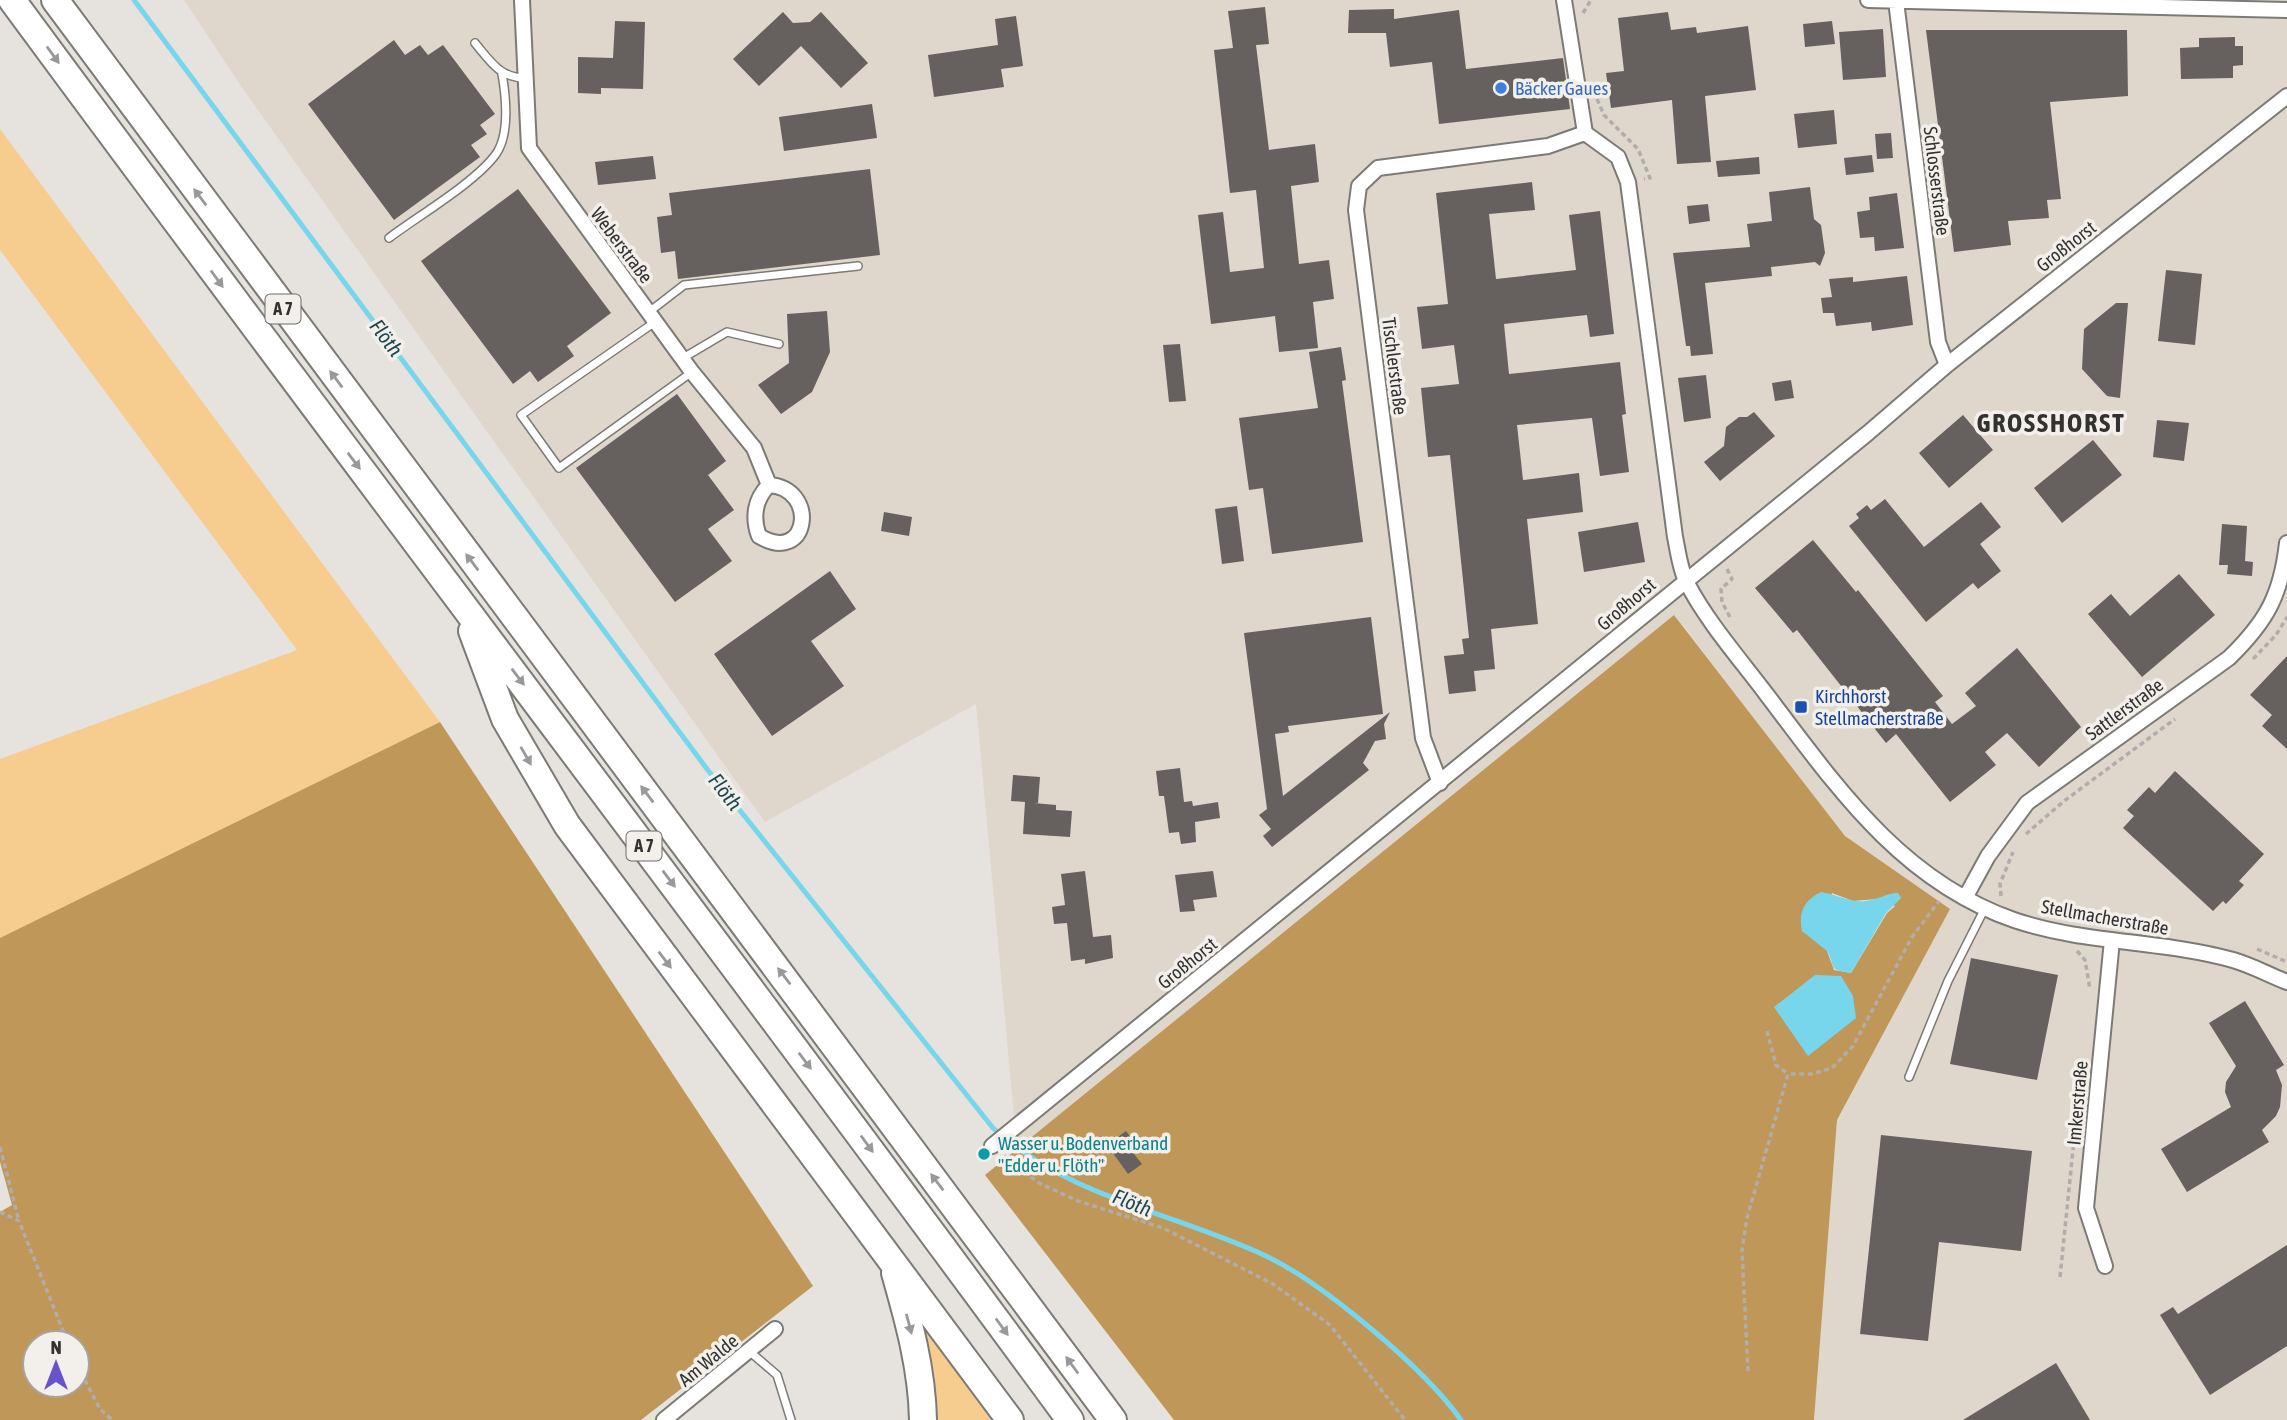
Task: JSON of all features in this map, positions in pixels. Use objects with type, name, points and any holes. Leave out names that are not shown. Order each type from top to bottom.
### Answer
[{"type":"highway","name":"A 7","points":[[12,0],[262,340],[462,603],[1070,1420]]},
{"type":"highway","name":"A 7","points":[[55,0],[1113,1420]]},
{"type":"highway","points":[[462,603],[505,719],[567,825],[640,928],[891,1258],[1010,1420]]},
{"type":"highway","points":[[891,1258],[915,1348],[922,1387],[923,1420]]},
{"type":"street","name":"Weberstraße","points":[[522,0],[529,148],[692,372],[754,448],[769,485]]},
{"type":"street","points":[[1564,0],[1585,132],[1618,157],[1628,182],[1675,537],[1685,581]]},
{"type":"street","points":[[1868,0],[2287,10]]},
{"type":"street","name":"Schlosserstraße","points":[[1896,1],[1938,342],[1947,365]]},
{"type":"street","name":"Großhorst","points":[[994,1145],[1440,783],[1947,365],[2287,96]]},
{"type":"street","name":"Tischlerstraße","points":[[1440,783],[1423,738],[1356,210],[1359,186],[1378,168],[1548,146],[1585,132]]},
{"type":"street","name":"Sattlerstraße","points":[[1965,898],[2006,828],[2027,803],[2229,658],[2254,633],[2274,602],[2284,571],[2287,543]]},
{"type":"street","name":"Stellmacherstraße","points":[[1685,581],[1845,798],[1889,843],[1947,887],[1985,908],[2055,932],[2234,960],[2287,982]]},
{"type":"street","name":"Imkerstraße","points":[[2105,1266],[2086,1208],[2112,940]]},
{"type":"street","name":"Am Walde","points":[[664,1420],[775,1329]]},
{"type":"lane","points":[[475,43],[502,74],[512,78],[526,78]]},
{"type":"lane","points":[[388,238],[478,172],[497,152],[503,130],[505,92],[502,74]]},
{"type":"lane","points":[[692,372],[559,468],[521,415],[652,317],[684,285],[858,266]]},
{"type":"lane","points":[[682,358],[727,332],[779,344]]},
{"type":"lane","points":[[1909,1077],[1948,981],[1985,908]]},
{"type":"lane","points":[[749,1351],[776,1375],[791,1420]]},
{"type":"path","points":[[1584,26],[1583,14],[1591,0]]},
{"type":"path","points":[[1592,90],[1604,115],[1637,149],[1650,178],[1628,182]]},
{"type":"path","points":[[1716,555],[1732,579],[1721,589],[1722,602],[1731,621]]},
{"type":"path","points":[[2247,664],[2276,635],[2287,617]]},
{"type":"path","points":[[2025,835],[2064,801],[2185,711]]},
{"type":"path","points":[[1973,884],[2001,896],[2000,884],[2018,844]]},
{"type":"path","points":[[1767,1031],[1776,1065],[1787,1074],[1812,1074],[1832,1068],[1853,1046],[1912,937],[1947,887]]},
{"type":"path","points":[[2248,947],[2287,962]]},
{"type":"path","points":[[2077,950],[2085,960],[2091,991]]},
{"type":"path","points":[[1748,1371],[1742,1250],[1747,1218],[1787,1074]]},
{"type":"path","points":[[2060,1277],[2079,1095]]},
{"type":"path","points":[[994,1145],[1039,1183],[1078,1201],[1163,1228],[1273,1284],[1330,1325],[1405,1420]]},
{"type":"path","points":[[0,1147],[19,1221],[62,1329]]},
{"type":"path","points":[[0,1212],[19,1221]]},
{"type":"path","points":[[91,1391],[100,1409],[112,1420]]},
{"type":"shaded area","points":[[184,0],[2287,0],[2287,1420],[1814,1420],[1837,1120],[1950,909],[1845,836],[1675,615],[1017,1149],[976,704],[765,822],[243,89]]},
{"type":"shaded area","points":[[0,129],[440,722],[0,938],[0,759],[297,650],[0,250]]},
{"type":"shaded area","points":[[1674,615],[1845,836],[1950,909],[1837,1120],[1814,1420],[1174,1420],[985,1175]],"holes":[[[1832,893],[1853,901],[1877,899],[1895,906],[1887,913],[1851,973],[1834,970],[1827,951]]]},
{"type":"shaded area","points":[[440,722],[813,1286],[641,1420],[0,1420],[0,1212],[12,1205],[0,1162],[0,938]]},
{"type":"shaded area","points":[[919,1318],[994,1420],[935,1420]]},
{"type":"water","points":[[1821,892],[1859,901],[1894,893],[1898,893],[1901,898],[1886,913],[1851,973],[1835,968],[1827,951],[1802,931],[1801,918],[1806,903]]},
{"type":"water","points":[[1815,975],[1841,976],[1853,996],[1856,1018],[1808,1056],[1774,1007]]},
{"type":"building","points":[[1265,7],[1269,44],[1256,45],[1269,150],[1315,144],[1319,182],[1291,186],[1299,264],[1329,260],[1334,299],[1313,302],[1318,348],[1279,352],[1275,316],[1211,324],[1198,215],[1223,212],[1230,272],[1264,268],[1256,190],[1230,193],[1214,50],[1233,48],[1228,11]]},
{"type":"building","points":[[1394,9],[1394,19],[1459,10],[1466,69],[1563,58],[1570,109],[1439,124],[1432,62],[1390,67],[1386,33],[1348,33],[1349,10]]},
{"type":"building","points":[[783,12],[793,23],[810,22],[821,12],[868,63],[841,88],[801,46],[759,86],[733,59]]},
{"type":"building","points":[[1668,12],[1671,30],[1696,27],[1697,33],[1748,26],[1756,90],[1705,96],[1711,162],[1677,164],[1672,100],[1611,108],[1606,73],[1624,71],[1618,18]]},
{"type":"building","points":[[1016,16],[1023,66],[1001,69],[1004,87],[934,97],[928,55],[998,45],[995,19]]},
{"type":"building","points":[[615,21],[645,22],[643,89],[601,88],[601,94],[578,93],[578,57],[613,58]]},
{"type":"building","points":[[1832,21],[1835,44],[1805,47],[1803,24]]},
{"type":"building","points":[[1883,29],[1886,77],[1843,80],[1839,32]]},
{"type":"building","points":[[1926,30],[2127,30],[2128,96],[2050,102],[2061,199],[2047,200],[2049,218],[2008,221],[2011,245],[1954,252]]},
{"type":"building","points":[[2235,37],[2235,46],[2243,46],[2243,65],[2233,66],[2233,78],[2181,79],[2180,48],[2199,47],[2199,38]]},
{"type":"building","points":[[394,40],[405,55],[420,45],[428,55],[443,45],[495,114],[480,125],[487,134],[471,145],[480,157],[394,220],[308,104]]},
{"type":"building","points":[[872,104],[877,138],[784,151],[779,117]]},
{"type":"building","points":[[1834,110],[1837,144],[1798,148],[1794,114]]},
{"type":"building","points":[[1891,133],[1893,158],[1877,159],[1875,134]]},
{"type":"building","points":[[1872,155],[1874,172],[1846,175],[1844,158]]},
{"type":"building","points":[[653,156],[656,179],[598,185],[595,162]]},
{"type":"building","points":[[1759,157],[1760,174],[1718,177],[1716,161]]},
{"type":"building","points":[[870,169],[880,255],[678,279],[675,251],[661,253],[657,217],[672,215],[669,193]]},
{"type":"building","points":[[1532,182],[1535,210],[1489,214],[1496,279],[1576,270],[1569,215],[1600,211],[1614,334],[1590,337],[1587,315],[1504,324],[1509,374],[1620,362],[1626,414],[1622,415],[1629,472],[1600,476],[1592,418],[1517,425],[1523,480],[1579,473],[1583,512],[1527,519],[1538,624],[1491,629],[1495,669],[1474,671],[1476,691],[1449,694],[1444,656],[1464,654],[1462,639],[1469,638],[1450,455],[1428,457],[1421,388],[1459,384],[1454,345],[1422,349],[1417,307],[1448,304],[1436,193]]},
{"type":"building","points":[[1810,187],[1814,219],[1821,225],[1825,253],[1820,266],[1815,262],[1771,267],[1772,276],[1705,283],[1713,354],[1691,356],[1690,346],[1686,346],[1673,253],[1750,247],[1747,224],[1772,221],[1769,192]]},
{"type":"building","points":[[518,189],[611,313],[567,346],[574,356],[538,382],[530,371],[513,384],[421,261]]},
{"type":"building","points":[[1897,193],[1904,248],[1875,251],[1874,237],[1860,238],[1857,212],[1870,210],[1869,197]]},
{"type":"building","points":[[1708,204],[1710,221],[1689,224],[1687,206]]},
{"type":"building","points":[[2166,270],[2202,274],[2195,345],[2158,341]]},
{"type":"building","points":[[1907,276],[1913,325],[1872,331],[1871,322],[1836,326],[1834,313],[1823,313],[1821,298],[1832,297],[1829,279],[1853,277],[1853,282]]},
{"type":"building","points":[[2116,303],[2128,303],[2120,398],[2107,396],[2082,369],[2084,329]]},
{"type":"building","points":[[827,311],[830,352],[812,392],[781,414],[758,385],[789,363],[787,314]]},
{"type":"building","points":[[1180,344],[1186,401],[1169,402],[1163,345]]},
{"type":"building","points":[[1341,347],[1346,380],[1342,381],[1363,542],[1272,554],[1263,488],[1249,490],[1239,418],[1318,408],[1309,352]]},
{"type":"building","points":[[1706,375],[1711,418],[1684,422],[1678,378]]},
{"type":"building","points":[[1791,380],[1794,398],[1775,401],[1772,383]]},
{"type":"building","points":[[677,394],[726,461],[708,475],[734,510],[708,529],[732,561],[675,602],[576,468]]},
{"type":"building","points":[[1754,412],[1775,436],[1720,481],[1704,462],[1724,446],[1726,427],[1739,417],[1747,417]]},
{"type":"building","points":[[1963,415],[1993,450],[1949,488],[1919,453]]},
{"type":"building","points":[[2157,420],[2189,423],[2184,461],[2153,457]]},
{"type":"building","points":[[2093,440],[2122,475],[2062,523],[2034,488]]},
{"type":"building","points":[[1885,499],[1924,547],[1981,502],[2001,527],[1980,544],[2001,571],[1978,589],[1973,583],[1926,622],[1849,526],[1859,518],[1856,514],[1867,505],[1871,510]]},
{"type":"building","points":[[1237,506],[1244,561],[1222,564],[1215,509]]},
{"type":"building","points":[[884,512],[912,517],[909,536],[881,531]]},
{"type":"building","points":[[1638,522],[1645,562],[1584,572],[1578,532]]},
{"type":"building","points":[[2222,524],[2247,526],[2245,561],[2253,562],[2252,576],[2227,574],[2228,565],[2219,565]]},
{"type":"building","points":[[1813,540],[1856,592],[1858,590],[1943,696],[1935,702],[1952,724],[1976,706],[1965,693],[2017,648],[2081,727],[2039,767],[2007,733],[1985,752],[1996,765],[1950,802],[1896,734],[1886,743],[1797,630],[1793,633],[1755,588]]},
{"type":"building","points":[[830,571],[856,609],[811,641],[844,686],[772,736],[714,654]]},
{"type":"building","points":[[2179,574],[2215,615],[2142,677],[2088,614],[2111,594],[2130,616]]},
{"type":"building","points":[[1371,617],[1383,714],[1288,726],[1289,732],[1275,734],[1283,796],[1390,712],[1384,724],[1386,739],[1375,741],[1363,763],[1369,770],[1272,847],[1263,836],[1271,829],[1259,815],[1267,809],[1244,633]]},
{"type":"building","points":[[2287,656],[2287,749],[2262,726],[2272,715],[2250,695]]},
{"type":"building","points":[[1180,768],[1184,802],[1192,801],[1193,806],[1218,802],[1220,818],[1195,822],[1196,842],[1181,844],[1179,832],[1169,833],[1164,796],[1159,796],[1156,771]]},
{"type":"building","points":[[2175,771],[2264,854],[2239,881],[2244,885],[2226,904],[2223,901],[2213,911],[2123,828],[2134,816],[2127,810],[2149,787],[2155,793]]},
{"type":"building","points":[[1013,775],[1040,777],[1038,803],[1034,803],[1056,805],[1056,810],[1072,811],[1070,837],[1023,834],[1025,802],[1011,801]]},
{"type":"building","points":[[1085,871],[1093,937],[1111,935],[1113,958],[1085,964],[1085,959],[1071,961],[1067,923],[1054,924],[1052,907],[1065,905],[1061,874]]},
{"type":"building","points":[[1213,871],[1217,897],[1193,900],[1195,911],[1180,912],[1175,875]]},
{"type":"building","points":[[1971,958],[2058,975],[2037,1080],[1950,1064]]},
{"type":"building","points":[[2245,1001],[2284,1065],[2276,1070],[2282,1085],[2280,1107],[2276,1116],[2262,1130],[2269,1142],[2187,1192],[2161,1149],[2231,1107],[2225,1092],[2226,1082],[2236,1066],[2209,1023]]},
{"type":"building","points":[[1126,1131],[1140,1150],[1134,1154],[1142,1164],[1128,1174],[1107,1145]]},
{"type":"building","points":[[1881,1135],[2032,1151],[2021,1251],[1939,1242],[1928,1341],[1860,1334]]},
{"type":"building","points":[[2287,1245],[2287,1346],[2210,1395],[2160,1315],[2173,1307],[2178,1314]]},
{"type":"building","points":[[2056,1363],[2090,1420],[1963,1420]]},
{"type":"waterway","name":"Flöth","points":[[134,0],[707,769],[993,1128],[1023,1152],[1089,1188],[1231,1241],[1289,1269],[1343,1306],[1399,1353],[1445,1399],[1461,1420]]},
{"type":"place","name":"Bäcker Gaues","points":[[1501,88]]},
{"type":"place","name":"Kirchhorst Stellmacherstraße","points":[[1801,707]]},
{"type":"place","name":"Wasser u. Bodenverband \"Edder u. Flöth\"","points":[[984,1154]]},
{"type":"district","name":"GROSSHORST","points":[[2051,423]]}]
